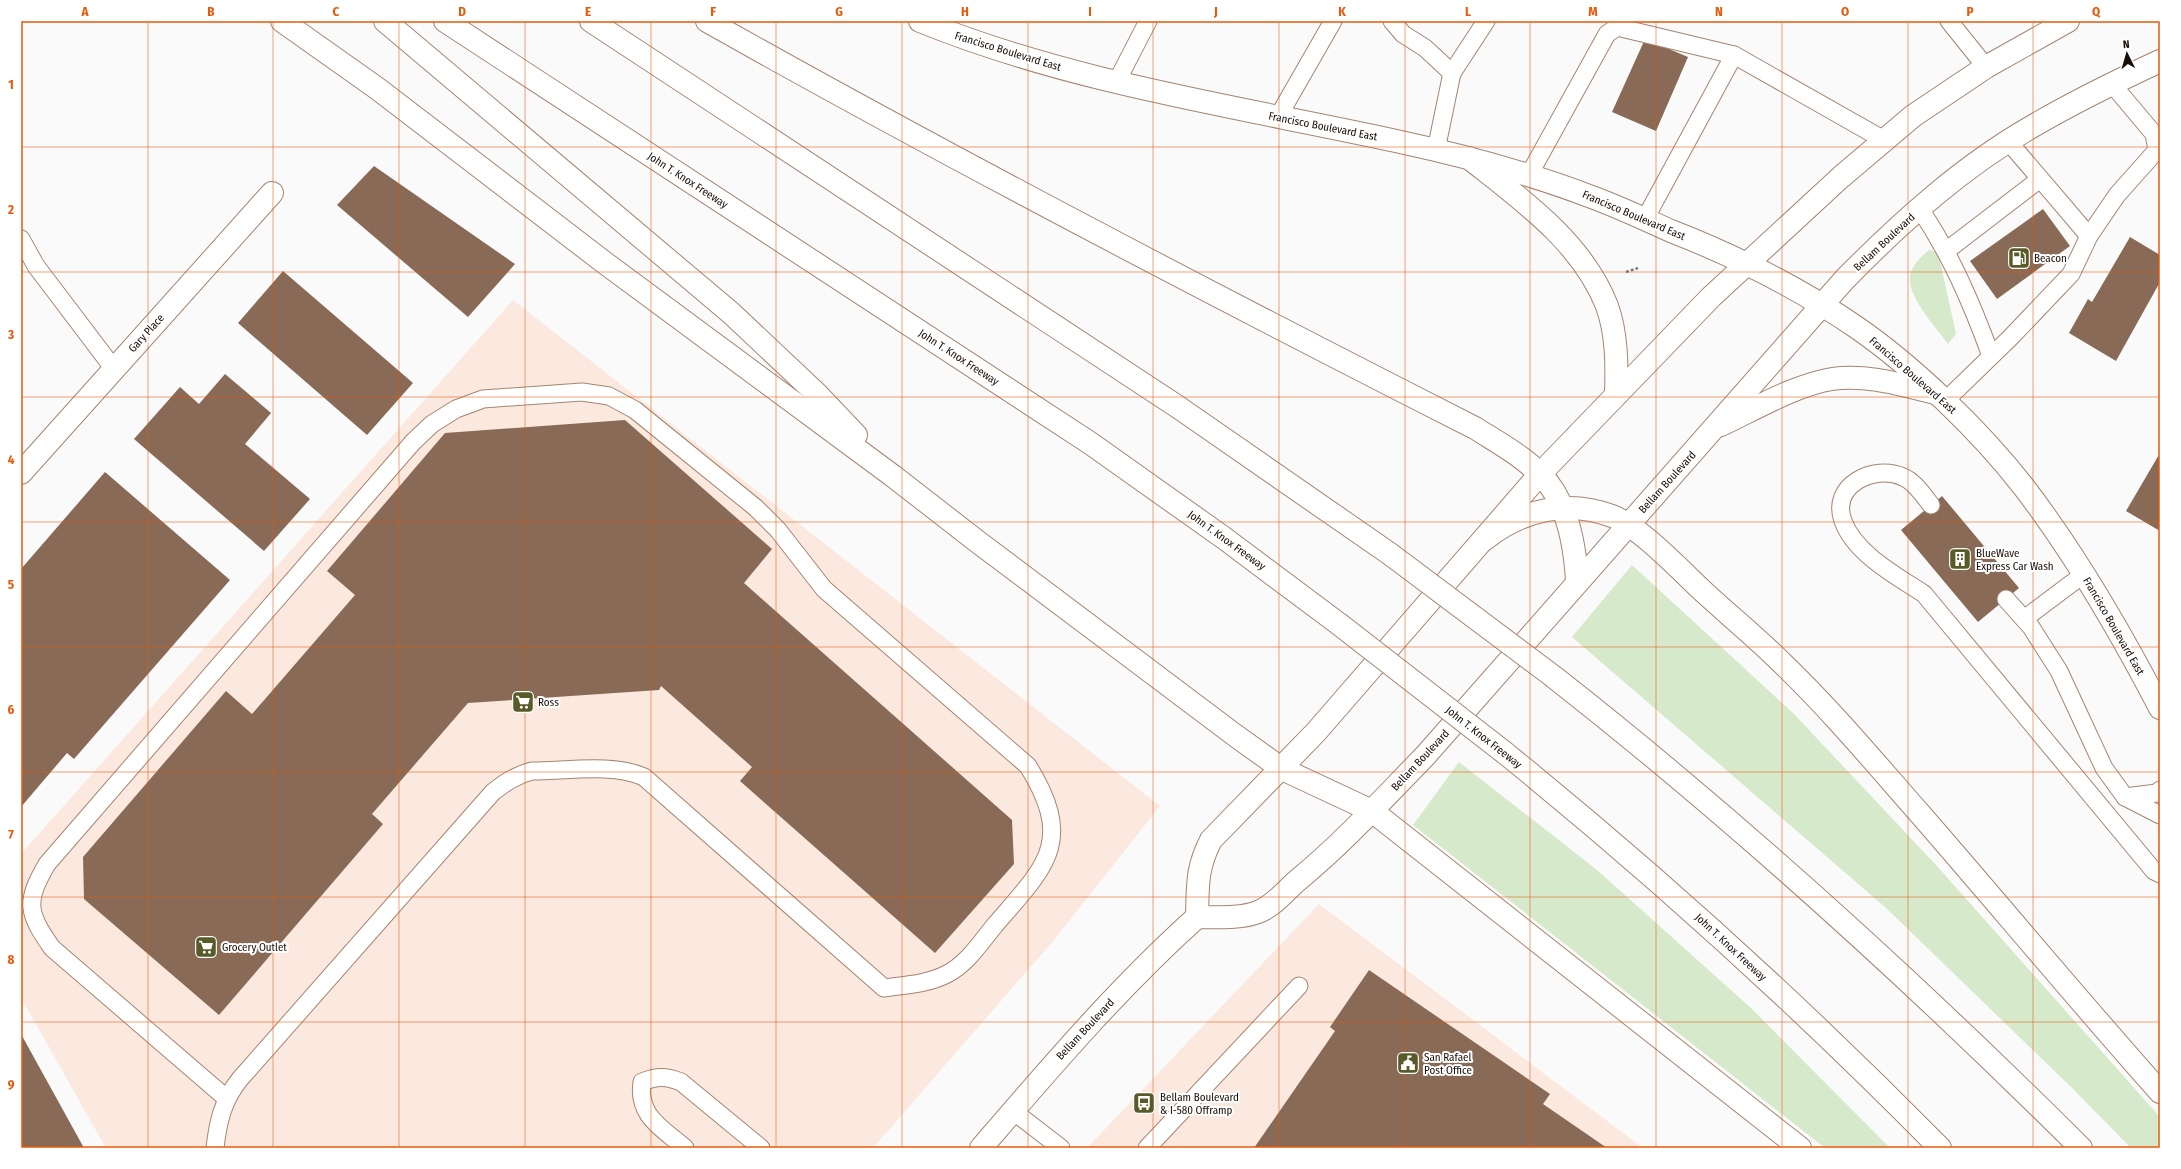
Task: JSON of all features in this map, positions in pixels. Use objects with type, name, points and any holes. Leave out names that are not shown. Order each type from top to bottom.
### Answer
[{"type":"main road","points":[[282,21],[378,89],[605,263],[893,476],[978,542],[1282,769],[1372,811],[1800,1148]]},
{"type":"main road","points":[[385,21],[731,313],[817,394],[893,476]]},
{"type":"main road","name":"John T. Knox Freeway","points":[[445,21],[1077,435],[1194,516],[1339,624],[1505,753],[1613,842],[1726,942],[1856,1064],[1940,1148]]},
{"type":"main road","points":[[591,21],[1178,407],[1390,554],[1554,677],[1705,799],[1830,908],[2004,1072],[2081,1148]]},
{"type":"main road","points":[[707,21],[970,164],[1341,360],[1475,428],[1509,450],[1540,474],[1556,496],[1575,552],[1577,582]]},
{"type":"main road","name":"Francisco Boulevard East","points":[[920,21],[995,49],[1116,83],[1436,150],[1529,175],[1588,195],[1746,264],[1822,306],[1856,327],[1882,347],[1940,398],[1992,450],[2022,485],[2084,574],[2132,655],[2160,708]]},
{"type":"main road","points":[[1197,917],[1198,877],[1202,859],[1211,840],[1282,769],[1316,732],[1540,474],[1678,330],[1746,264],[1884,140],[1945,93],[1986,67],[2068,21]]},
{"type":"main road","name":"Bellam Boulevard","points":[[981,1148],[1072,1042],[1120,991],[1197,917],[1240,916],[1259,912],[1274,903],[1372,811],[1426,756],[1577,582],[1860,264],[1920,209],[2008,141],[2060,110],[2160,61]]},
{"type":"main road","points":[[1469,158],[1544,220],[1581,259],[1601,292],[1609,314],[1615,345],[1616,394]]},
{"type":"main road","name":"Gary Place","points":[[21,472],[272,193]]},
{"type":"main road","points":[[1715,428],[1800,388],[1833,379],[1851,378],[1885,381],[1940,398]]},
{"type":"main road","points":[[1485,539],[1502,527],[1527,515],[1544,510],[1561,508],[1598,511],[1629,524],[1772,653],[1813,695],[1880,768],[2160,1092]]},
{"type":"lane","points":[[1116,83],[1148,21]]},
{"type":"lane","points":[[1392,21],[1403,34],[1425,48],[1452,72]]},
{"type":"lane","points":[[1436,150],[1452,72],[1486,21]]},
{"type":"lane","points":[[1949,21],[1986,67]]},
{"type":"lane","points":[[1278,117],[1328,23]]},
{"type":"lane","points":[[1529,175],[1607,34],[1617,27],[1734,55],[1884,140]]},
{"type":"lane","points":[[1645,219],[1734,55]]},
{"type":"lane","points":[[1940,398],[1992,356],[2071,274],[2089,236],[2117,194],[2157,150],[2154,134],[2112,84]]},
{"type":"lane","points":[[2008,141],[2089,236]]},
{"type":"lane","points":[[1946,251],[2040,179]]},
{"type":"lane","points":[[1920,209],[1946,251],[1970,299],[1992,356]]},
{"type":"lane","points":[[21,239],[36,266],[114,368]]},
{"type":"lane","points":[[215,1148],[218,1123],[226,1098],[240,1079],[493,792],[506,781],[519,774],[532,772],[617,769],[631,771],[644,777],[884,988],[927,982],[946,974],[962,964],[1034,879],[1047,860],[1052,838],[1051,814],[1041,788],[1028,766],[824,589],[778,530],[756,508],[635,410],[609,396],[582,392],[483,399],[456,409],[432,424],[413,442],[52,858],[36,884],[30,908],[37,927],[52,948],[226,1098]]},
{"type":"lane","points":[[1931,505],[1905,477],[1890,473],[1858,478],[1847,489],[1841,504],[1843,521],[1864,553],[1924,594],[2154,871],[2160,874]]},
{"type":"lane","points":[[2024,619],[2084,574]]},
{"type":"lane","points":[[2006,599],[2024,619],[2059,671],[2104,768],[2125,797],[2160,815]]},
{"type":"lane","points":[[2125,797],[2157,793],[2160,790]]},
{"type":"lane","points":[[1147,1148],[1299,986]]},
{"type":"lane","points":[[686,1148],[652,1120],[643,1108],[640,1095],[642,1082],[654,1077],[669,1077],[681,1082],[761,1148]]},
{"type":"lane","points":[[1012,1111],[1061,1148]]},
{"type":"shaded area","points":[[513,300],[1160,806],[1054,940],[873,1148],[106,1148],[21,998],[21,854]]},
{"type":"shaded area","points":[[1319,904],[1643,1148],[1087,1148]]},
{"type":"green space","points":[[1929,250],[1938,252],[1956,334],[1948,344],[1922,310],[1912,290],[1910,280],[1911,272],[1921,257]]},
{"type":"green space","points":[[1632,565],[1794,714],[1936,865],[2160,1117],[2160,1148],[2131,1148],[2069,1085],[1885,907],[1572,637]]},
{"type":"green space","points":[[1459,762],[1597,870],[1751,1008],[1890,1148],[1825,1148],[1413,825]]},
{"type":"building","points":[[1645,39],[1688,57],[1656,131],[1612,112]]},
{"type":"building","points":[[374,166],[515,264],[468,317],[337,205]]},
{"type":"building","points":[[2043,209],[2070,246],[1997,299],[1970,261]]},
{"type":"building","points":[[2130,237],[2160,255],[2160,282],[2116,361],[2069,333],[2088,299],[2092,302]]},
{"type":"building","points":[[283,271],[413,383],[367,435],[238,323]]},
{"type":"building","points":[[225,374],[271,413],[245,444],[310,499],[264,551],[134,439],[180,387],[199,404]]},
{"type":"building","points":[[625,420],[772,549],[744,583],[1012,820],[1014,864],[935,953],[740,781],[752,767],[661,686],[659,690],[468,703],[372,814],[383,824],[219,1015],[84,899],[83,857],[226,691],[252,714],[355,595],[327,571],[445,433]]},
{"type":"building","points":[[2160,453],[2160,531],[2126,511]]},
{"type":"building","points":[[105,472],[230,580],[74,759],[67,753],[21,807],[21,569]]},
{"type":"building","name":"BlueWave Express Car Wash","points":[[1942,496],[2019,588],[1978,622],[1901,530]]},
{"type":"building","name":"San Rafael Post Office","points":[[1369,970],[1550,1094],[1543,1104],[1607,1148],[1254,1148],[1335,1031],[1330,1027]]},
{"type":"building","points":[[21,1034],[84,1148],[21,1148]]},
{"type":"place","name":"Beacon","points":[[2019,258]]},
{"type":"place","name":"BlueWave Express Car Wash","points":[[1960,559]]},
{"type":"place","name":"Ross","points":[[523,702]]},
{"type":"place","name":"Grocery Outlet","points":[[206,947]]},
{"type":"place","name":"San Rafael Post Office","points":[[1408,1063]]},
{"type":"place","name":"Bellam Boulevard & I-580 Offramp","points":[[1144,1103]]}]
